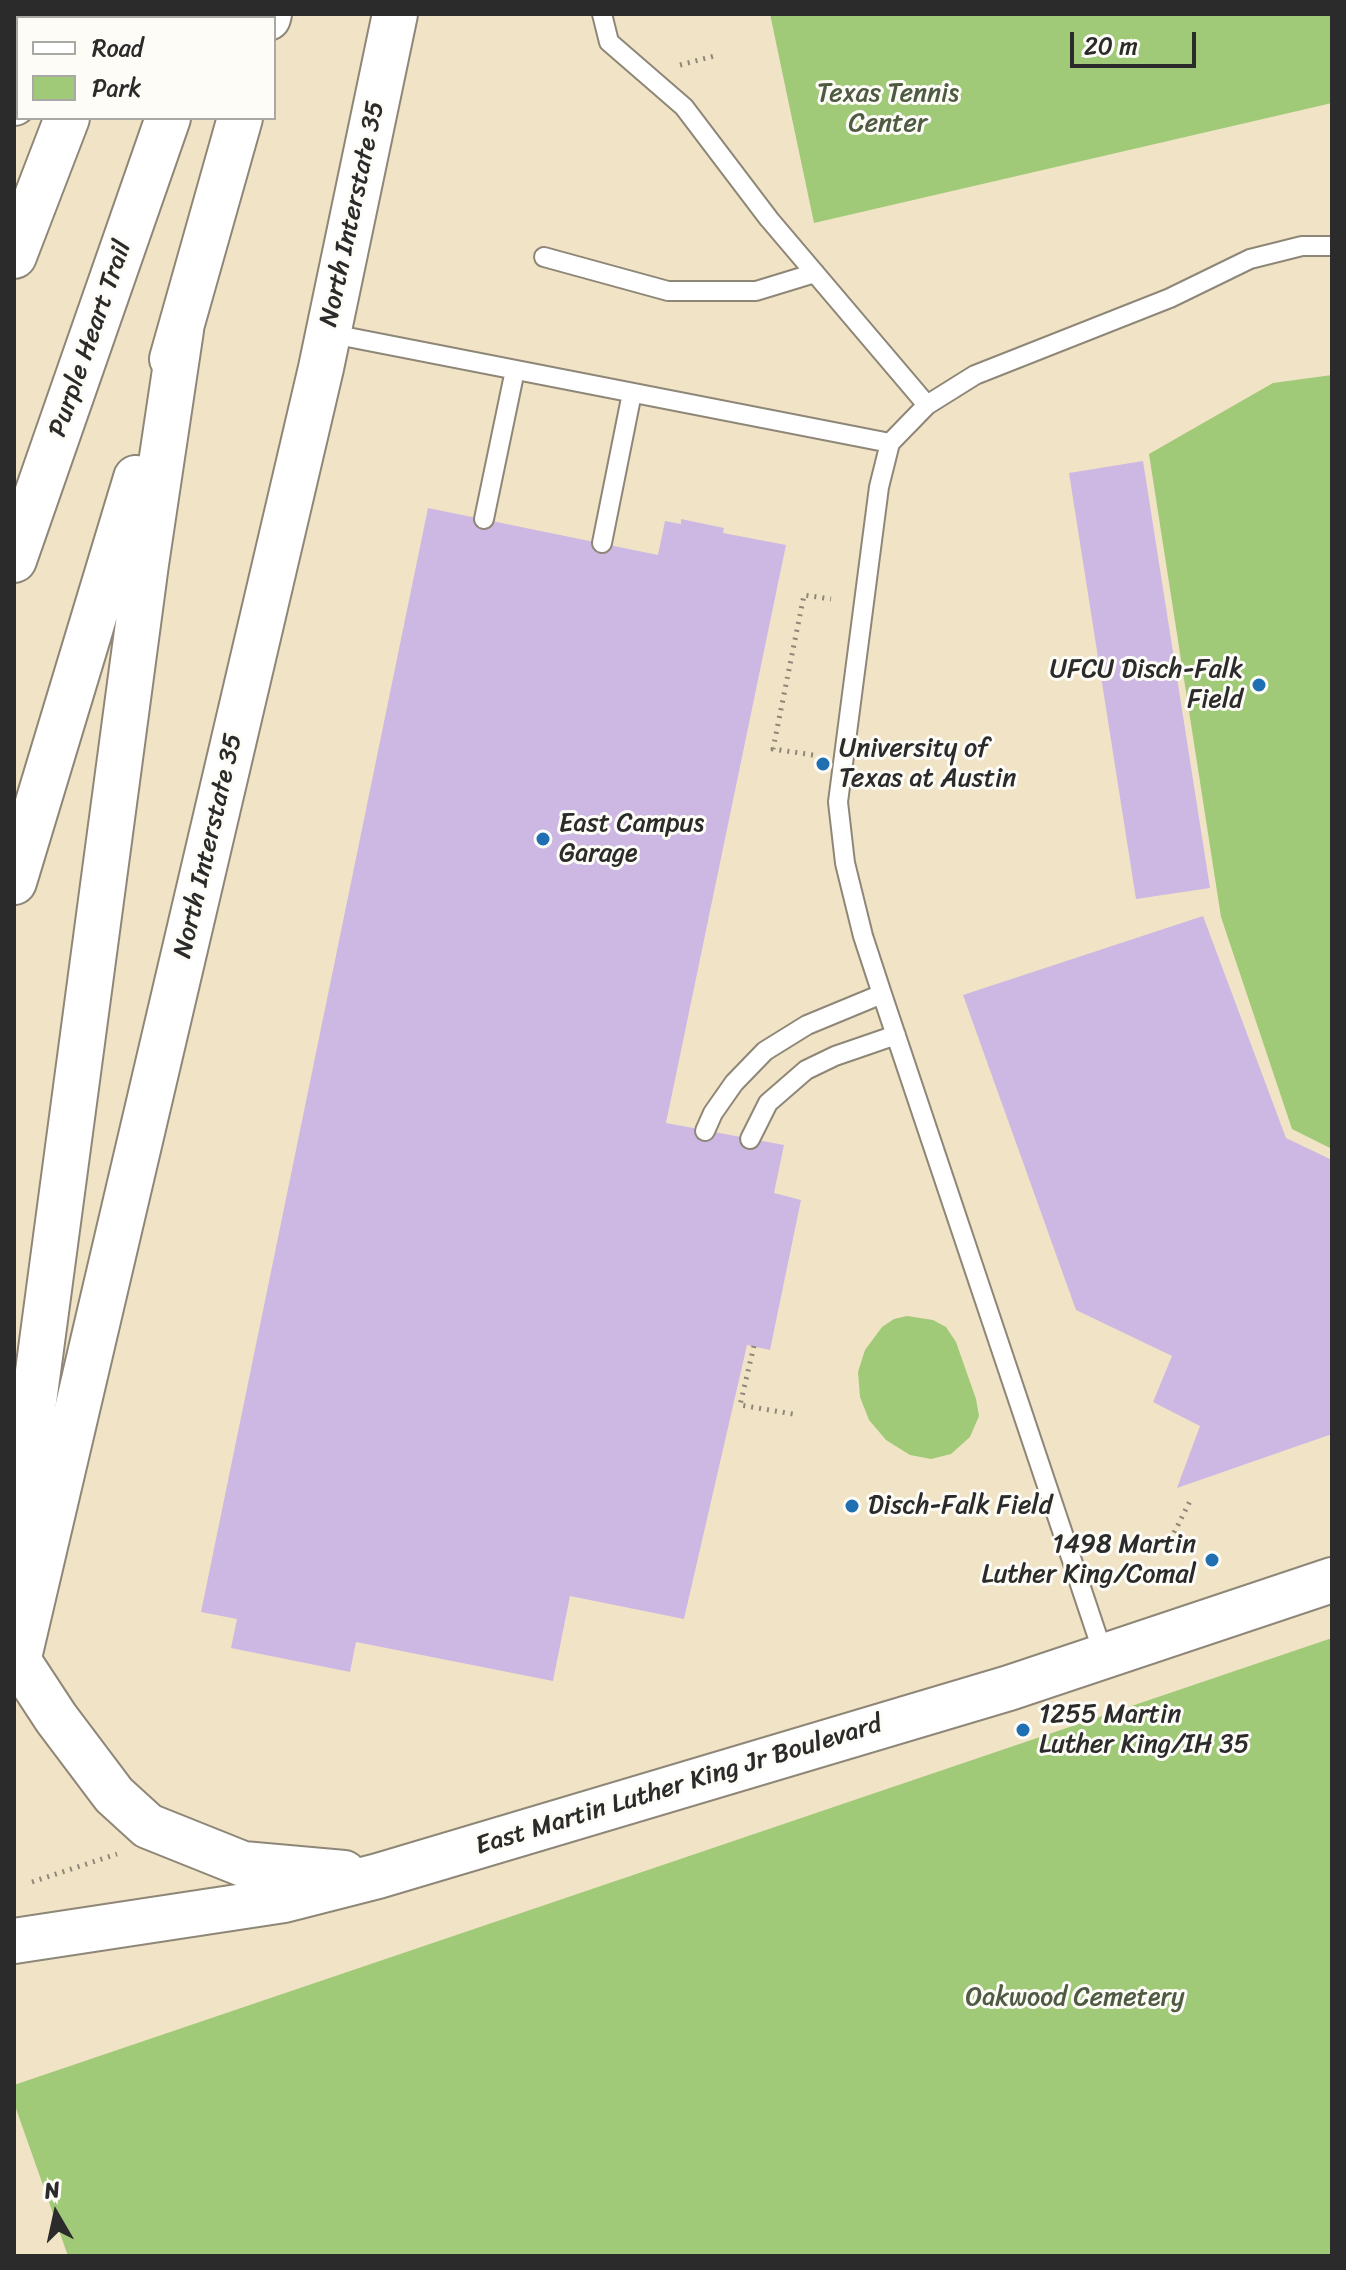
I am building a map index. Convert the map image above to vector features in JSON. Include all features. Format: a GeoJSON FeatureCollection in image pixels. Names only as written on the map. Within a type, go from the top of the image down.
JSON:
{"type":"FeatureCollection","features":[{"type":"Feature","properties":{"kind":"main road","name":"North Interstate 35"},"geometry":{"type":"LineString","coordinates":[[16,1668],[318,384],[395,14]]}},
{"type":"Feature","properties":{"kind":"main road"},"geometry":{"type":"LineString","coordinates":[[14,256],[66,120]]}},
{"type":"Feature","properties":{"kind":"main road"},"geometry":{"type":"LineString","coordinates":[[37,199],[74,120]]}},
{"type":"Feature","properties":{"kind":"main road","name":"Purple Heart Trail"},"geometry":{"type":"LineString","coordinates":[[14,560],[167,120]]}},
{"type":"Feature","properties":{"kind":"main road"},"geometry":{"type":"LineString","coordinates":[[14,882],[181,330],[239,120]]}},
{"type":"Feature","properties":{"kind":"main road"},"geometry":{"type":"LineString","coordinates":[[14,1551],[146,564],[181,330]]}},
{"type":"Feature","properties":{"kind":"main road","name":"East Martin Luther King Jr Boulevard"},"geometry":{"type":"LineString","coordinates":[[14,1941],[284,1900],[378,1876],[1009,1688],[1332,1580]]}},
{"type":"Feature","properties":{"kind":"main road"},"geometry":{"type":"LineString","coordinates":[[14,1601],[16,1668],[114,1795],[148,1826],[243,1864],[378,1876]]}},
{"type":"Feature","properties":{"kind":"lane"},"geometry":{"type":"LineString","coordinates":[[602,14],[609,42],[684,107],[769,219],[927,405]]}},
{"type":"Feature","properties":{"kind":"lane"},"geometry":{"type":"LineString","coordinates":[[1104,1656],[863,936],[845,863],[838,802],[879,487],[890,443],[927,405],[975,375],[1170,298],[1250,259],[1302,246],[1332,246]]}},
{"type":"Feature","properties":{"kind":"lane"},"geometry":{"type":"LineString","coordinates":[[544,257],[668,291],[756,291],[815,273]]}},
{"type":"Feature","properties":{"kind":"lane"},"geometry":{"type":"LineString","coordinates":[[327,333],[890,443]]}},
{"type":"Feature","properties":{"kind":"lane"},"geometry":{"type":"LineString","coordinates":[[484,519],[515,370]]}},
{"type":"Feature","properties":{"kind":"lane"},"geometry":{"type":"LineString","coordinates":[[602,543],[632,393]]}},
{"type":"Feature","properties":{"kind":"lane"},"geometry":{"type":"LineString","coordinates":[[705,1131],[713,1113],[734,1083],[765,1051],[807,1025],[882,994]]}},
{"type":"Feature","properties":{"kind":"lane"},"geometry":{"type":"LineString","coordinates":[[750,1139],[768,1103],[806,1070],[835,1056],[896,1035]]}},
{"type":"Feature","properties":{"kind":"path"},"geometry":{"type":"LineString","coordinates":[[813,755],[773,749],[804,595],[831,599]]}},
{"type":"Feature","properties":{"kind":"path"},"geometry":{"type":"LineString","coordinates":[[754,1346],[740,1405],[793,1414]]}},
{"type":"Feature","properties":{"kind":"path"},"geometry":{"type":"LineString","coordinates":[[1167,1547],[1192,1497]]}},
{"type":"Feature","properties":{"kind":"path"},"geometry":{"type":"LineString","coordinates":[[32,1882],[127,1851]]}},
{"type":"Feature","properties":{"kind":"green space","name":"Texas Tennis Center"},"geometry":{"type":"Polygon","coordinates":[[[770,14],[1332,14],[1332,103],[814,223],[770,14]]]}},
{"type":"Feature","properties":{"kind":"green space","name":"UFCU Disch-Falk Field"},"geometry":{"type":"Polygon","coordinates":[[[1332,375],[1332,1149],[1292,1129],[1221,917],[1149,454],[1273,383],[1332,375]]]}},
{"type":"Feature","properties":{"kind":"green space"},"geometry":{"type":"Polygon","coordinates":[[[907,1316],[933,1320],[946,1327],[956,1342],[979,1416],[970,1437],[951,1454],[931,1459],[910,1455],[886,1440],[869,1420],[860,1397],[858,1372],[865,1350],[882,1327],[894,1319],[907,1316]]]}},
{"type":"Feature","properties":{"kind":"green space","name":"Oakwood Cemetery"},"geometry":{"type":"Polygon","coordinates":[[[1332,1638],[1332,2256],[68,2256],[14,2103],[14,2085],[1332,1638]]]}},
{"type":"Feature","properties":{"kind":"building"},"geometry":{"type":"Polygon","coordinates":[[[1143,461],[1210,888],[1136,899],[1069,473],[1143,461]]]}},
{"type":"Feature","properties":{"kind":"building","name":"East Campus Garage"},"geometry":{"type":"Polygon","coordinates":[[[428,508],[658,555],[665,521],[681,524],[681,519],[724,528],[723,533],[786,545],[666,1123],[784,1145],[774,1193],[801,1200],[770,1350],[747,1345],[684,1619],[570,1596],[553,1681],[356,1642],[350,1672],[231,1648],[237,1619],[201,1612],[428,508]]]}},
{"type":"Feature","properties":{"kind":"building"},"geometry":{"type":"Polygon","coordinates":[[[1203,916],[1286,1138],[1332,1160],[1332,1434],[1177,1488],[1200,1426],[1153,1402],[1172,1356],[1076,1310],[963,995],[1203,916]]]}},
{"type":"Feature","properties":{"kind":"place","name":"UFCU Disch-Falk Field"},"geometry":{"type":"Point","coordinates":[1259,685]}},
{"type":"Feature","properties":{"kind":"place","name":"University of Texas at Austin"},"geometry":{"type":"Point","coordinates":[823,764]}},
{"type":"Feature","properties":{"kind":"place","name":"East Campus Garage"},"geometry":{"type":"Point","coordinates":[543,839]}},
{"type":"Feature","properties":{"kind":"place","name":"Disch-Falk Field"},"geometry":{"type":"Point","coordinates":[852,1506]}},
{"type":"Feature","properties":{"kind":"place","name":"1498 Martin Luther King/Comal"},"geometry":{"type":"Point","coordinates":[1212,1560]}},
{"type":"Feature","properties":{"kind":"place","name":"1255 Martin Luther King/IH 35"},"geometry":{"type":"Point","coordinates":[1023,1730]}}]}
